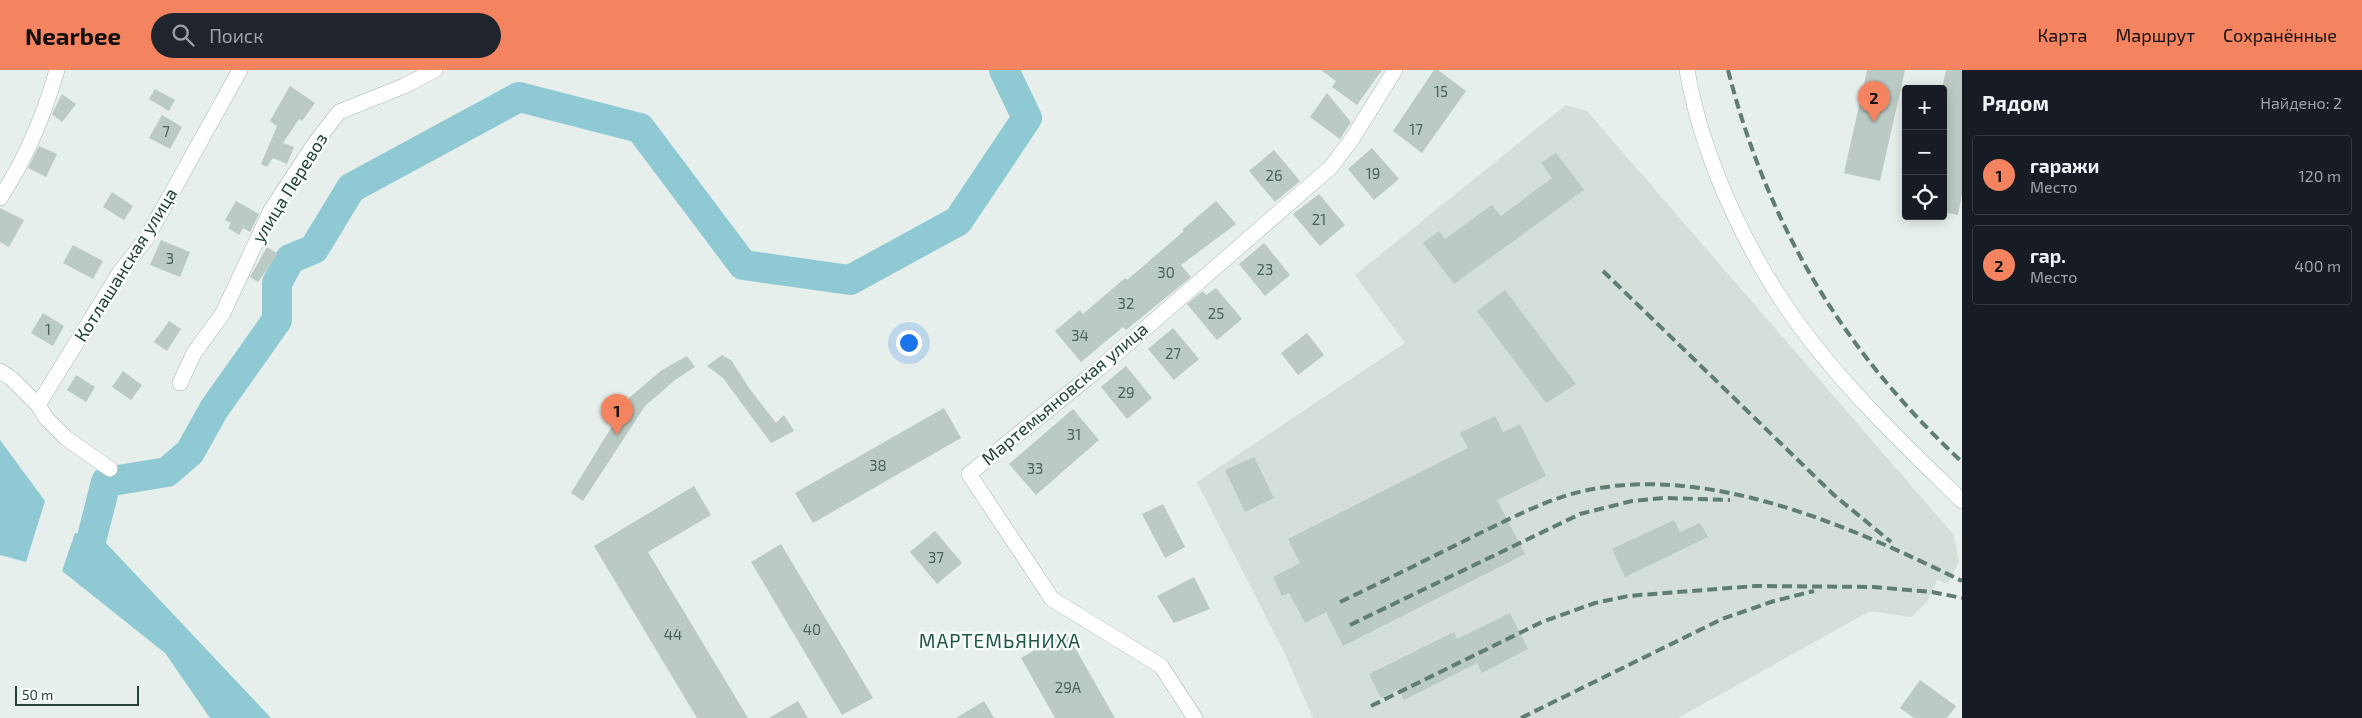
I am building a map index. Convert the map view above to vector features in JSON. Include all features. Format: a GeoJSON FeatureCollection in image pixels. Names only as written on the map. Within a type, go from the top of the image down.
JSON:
{"type":"FeatureCollection","features":[{"type":"Feature","properties":{"kind":"street"},"geometry":{"type":"LineString","coordinates":[[0,198],[16,174],[47,104],[57,70]]}},
{"type":"Feature","properties":{"kind":"street","name":"Котлашанская улица"},"geometry":{"type":"LineString","coordinates":[[38,405],[120,272],[146,239],[228,88],[240,70]]}},
{"type":"Feature","properties":{"kind":"street","name":"улица Перевоз"},"geometry":{"type":"LineString","coordinates":[[180,383],[194,353],[223,313],[271,210],[315,143],[339,112],[404,86],[435,70]]}},
{"type":"Feature","properties":{"kind":"street","name":"Мартемьяновская улица"},"geometry":{"type":"LineString","coordinates":[[1195,718],[1161,666],[1052,599],[969,474],[1101,367],[1331,167],[1352,139],[1395,70]]}},
{"type":"Feature","properties":{"kind":"street"},"geometry":{"type":"LineString","coordinates":[[1687,70],[1690,90],[1716,171],[1759,261],[1785,304],[1811,341],[1874,414],[1962,501]]}},
{"type":"Feature","properties":{"kind":"street"},"geometry":{"type":"LineString","coordinates":[[0,371],[11,378],[38,405],[46,418],[66,438],[110,469]]}},
{"type":"Feature","properties":{"kind":"shaded area"},"geometry":{"type":"Polygon","coordinates":[[[1566,105],[1587,111],[1953,534],[1959,561],[1948,584],[1937,580],[1927,602],[1911,617],[1870,611],[1678,718],[1313,718],[1285,654],[1197,482],[1405,343],[1355,275],[1566,105]]]}},
{"type":"Feature","properties":{"kind":"water"},"geometry":{"type":"Polygon","coordinates":[[[0,440],[45,501],[26,562],[0,555],[0,440]]]}},
{"type":"Feature","properties":{"kind":"water"},"geometry":{"type":"Polygon","coordinates":[[[75,533],[106,543],[271,718],[210,718],[165,653],[62,571],[75,533]]]}},
{"type":"Feature","properties":{"kind":"building"},"geometry":{"type":"Polygon","coordinates":[[[1321,70],[1382,70],[1357,105],[1332,87],[1336,81],[1321,70]]]}},
{"type":"Feature","properties":{"kind":"building"},"geometry":{"type":"Polygon","coordinates":[[[1434,70],[1438,70],[1466,91],[1422,153],[1393,131],[1434,70]]]}},
{"type":"Feature","properties":{"kind":"building"},"geometry":{"type":"Polygon","coordinates":[[[1867,70],[1905,70],[1880,181],[1844,173],[1867,70]]]}},
{"type":"Feature","properties":{"kind":"building"},"geometry":{"type":"Polygon","coordinates":[[[1946,70],[1962,70],[1962,194],[1958,215],[1947,213],[1947,85],[1943,84],[1946,70]]]}},
{"type":"Feature","properties":{"kind":"building"},"geometry":{"type":"Polygon","coordinates":[[[290,86],[315,103],[302,121],[299,119],[283,143],[294,147],[287,164],[273,158],[267,167],[261,164],[277,126],[270,121],[290,86]]]}},
{"type":"Feature","properties":{"kind":"building"},"geometry":{"type":"Polygon","coordinates":[[[155,89],[175,100],[169,111],[149,99],[155,89]]]}},
{"type":"Feature","properties":{"kind":"building"},"geometry":{"type":"Polygon","coordinates":[[[1327,93],[1351,122],[1340,139],[1310,117],[1327,93]]]}},
{"type":"Feature","properties":{"kind":"building"},"geometry":{"type":"Polygon","coordinates":[[[62,94],[76,104],[62,122],[52,114],[62,94]]]}},
{"type":"Feature","properties":{"kind":"building"},"geometry":{"type":"Polygon","coordinates":[[[162,115],[182,127],[170,149],[149,138],[162,115]]]}},
{"type":"Feature","properties":{"kind":"building"},"geometry":{"type":"Polygon","coordinates":[[[39,146],[57,154],[46,177],[28,168],[39,146]]]}},
{"type":"Feature","properties":{"kind":"building"},"geometry":{"type":"Polygon","coordinates":[[[1372,148],[1399,179],[1374,200],[1348,169],[1372,148]]]}},
{"type":"Feature","properties":{"kind":"building"},"geometry":{"type":"Polygon","coordinates":[[[1274,150],[1300,181],[1275,202],[1249,171],[1274,150]]]}},
{"type":"Feature","properties":{"kind":"building"},"geometry":{"type":"Polygon","coordinates":[[[1556,153],[1584,190],[1454,284],[1423,243],[1439,231],[1445,239],[1492,205],[1501,216],[1552,178],[1541,163],[1556,153]]]}},
{"type":"Feature","properties":{"kind":"building"},"geometry":{"type":"Polygon","coordinates":[[[112,192],[133,206],[124,220],[103,207],[112,192]]]}},
{"type":"Feature","properties":{"kind":"building"},"geometry":{"type":"Polygon","coordinates":[[[1319,194],[1345,225],[1320,246],[1293,214],[1319,194]]]}},
{"type":"Feature","properties":{"kind":"building"},"geometry":{"type":"Polygon","coordinates":[[[236,201],[259,214],[250,232],[243,228],[239,235],[228,228],[231,223],[225,220],[236,201]]]}},
{"type":"Feature","properties":{"kind":"building"},"geometry":{"type":"Polygon","coordinates":[[[1216,201],[1236,224],[1181,265],[1191,277],[1126,330],[1123,327],[1081,362],[1055,331],[1080,310],[1083,314],[1125,278],[1127,280],[1216,201]]]}},
{"type":"Feature","properties":{"kind":"building"},"geometry":{"type":"Polygon","coordinates":[[[0,208],[24,220],[9,247],[0,242],[0,208]]]}},
{"type":"Feature","properties":{"kind":"building"},"geometry":{"type":"Polygon","coordinates":[[[161,240],[190,252],[180,277],[150,265],[161,240]]]}},
{"type":"Feature","properties":{"kind":"building"},"geometry":{"type":"Polygon","coordinates":[[[1264,243],[1290,275],[1265,296],[1239,264],[1264,243]]]}},
{"type":"Feature","properties":{"kind":"building"},"geometry":{"type":"Polygon","coordinates":[[[73,245],[103,261],[93,279],[63,263],[73,245]]]}},
{"type":"Feature","properties":{"kind":"building"},"geometry":{"type":"Polygon","coordinates":[[[267,247],[278,254],[258,282],[250,277],[267,247]]]}},
{"type":"Feature","properties":{"kind":"building"},"geometry":{"type":"Polygon","coordinates":[[[1216,288],[1242,319],[1217,340],[1187,304],[1203,291],[1206,295],[1216,288]]]}},
{"type":"Feature","properties":{"kind":"building"},"geometry":{"type":"Polygon","coordinates":[[[1505,290],[1576,384],[1546,403],[1477,311],[1505,290]]]}},
{"type":"Feature","properties":{"kind":"building"},"geometry":{"type":"Polygon","coordinates":[[[43,313],[64,326],[53,346],[31,333],[43,313]]]}},
{"type":"Feature","properties":{"kind":"building"},"geometry":{"type":"Polygon","coordinates":[[[169,321],[181,329],[167,351],[154,342],[169,321]]]}},
{"type":"Feature","properties":{"kind":"building"},"geometry":{"type":"Polygon","coordinates":[[[1173,328],[1199,359],[1174,380],[1148,349],[1173,328]]]}},
{"type":"Feature","properties":{"kind":"building"},"geometry":{"type":"Polygon","coordinates":[[[1307,333],[1324,355],[1298,375],[1281,353],[1307,333]]]}},
{"type":"Feature","properties":{"kind":"building"},"geometry":{"type":"Polygon","coordinates":[[[722,355],[731,360],[749,388],[776,423],[784,415],[794,431],[771,443],[723,378],[707,366],[722,355]]]}},
{"type":"Feature","properties":{"kind":"building"},"geometry":{"type":"Polygon","coordinates":[[[687,356],[695,367],[675,380],[645,406],[583,501],[571,493],[630,397],[662,370],[687,356]]]}},
{"type":"Feature","properties":{"kind":"building"},"geometry":{"type":"Polygon","coordinates":[[[1126,366],[1152,398],[1127,419],[1101,387],[1126,366]]]}},
{"type":"Feature","properties":{"kind":"building"},"geometry":{"type":"Polygon","coordinates":[[[123,371],[142,385],[131,400],[112,387],[123,371]]]}},
{"type":"Feature","properties":{"kind":"building"},"geometry":{"type":"Polygon","coordinates":[[[76,375],[95,387],[86,402],[67,390],[76,375]]]}},
{"type":"Feature","properties":{"kind":"building"},"geometry":{"type":"Polygon","coordinates":[[[944,408],[961,438],[813,523],[795,493],[944,408]]]}},
{"type":"Feature","properties":{"kind":"building"},"geometry":{"type":"Polygon","coordinates":[[[1073,409],[1099,440],[1036,495],[1009,464],[1073,409]]]}},
{"type":"Feature","properties":{"kind":"building"},"geometry":{"type":"Polygon","coordinates":[[[1495,416],[1503,432],[1520,424],[1546,476],[1497,500],[1525,554],[1343,646],[1326,612],[1305,623],[1289,593],[1282,596],[1273,577],[1300,563],[1288,539],[1468,448],[1460,433],[1495,416]]]}},
{"type":"Feature","properties":{"kind":"building"},"geometry":{"type":"Polygon","coordinates":[[[1254,457],[1274,498],[1245,512],[1225,470],[1254,457]]]}},
{"type":"Feature","properties":{"kind":"building"},"geometry":{"type":"Polygon","coordinates":[[[694,486],[711,515],[648,552],[748,718],[697,718],[594,546],[694,486]]]}},
{"type":"Feature","properties":{"kind":"building"},"geometry":{"type":"Polygon","coordinates":[[[1163,504],[1185,547],[1165,558],[1142,514],[1163,504]]]}},
{"type":"Feature","properties":{"kind":"building"},"geometry":{"type":"Polygon","coordinates":[[[1674,520],[1680,532],[1700,523],[1708,537],[1625,577],[1612,549],[1674,520]]]}},
{"type":"Feature","properties":{"kind":"building"},"geometry":{"type":"Polygon","coordinates":[[[935,531],[962,563],[937,584],[910,552],[935,531]]]}},
{"type":"Feature","properties":{"kind":"building"},"geometry":{"type":"Polygon","coordinates":[[[781,544],[873,698],[842,715],[751,562],[781,544]]]}},
{"type":"Feature","properties":{"kind":"building"},"geometry":{"type":"Polygon","coordinates":[[[1194,577],[1210,609],[1174,623],[1157,596],[1194,577]]]}},
{"type":"Feature","properties":{"kind":"building"},"geometry":{"type":"Polygon","coordinates":[[[1510,613],[1528,649],[1482,673],[1477,663],[1404,700],[1399,689],[1381,698],[1369,674],[1454,632],[1457,639],[1510,613]]]}},
{"type":"Feature","properties":{"kind":"building"},"geometry":{"type":"Polygon","coordinates":[[[1066,632],[1115,718],[1055,718],[1021,658],[1066,632]]]}},
{"type":"Feature","properties":{"kind":"building"},"geometry":{"type":"Polygon","coordinates":[[[1920,680],[1956,706],[1947,718],[1914,718],[1900,708],[1920,680]]]}},
{"type":"Feature","properties":{"kind":"building"},"geometry":{"type":"Polygon","coordinates":[[[798,701],[808,718],[769,718],[798,701]]]}},
{"type":"Feature","properties":{"kind":"building"},"geometry":{"type":"Polygon","coordinates":[[[984,701],[994,718],[956,718],[984,701]]]}},
{"type":"Feature","properties":{"kind":"waterway"},"geometry":{"type":"LineString","coordinates":[[108,570],[89,549],[106,482],[167,472],[190,452],[214,409],[277,320],[277,283],[290,259],[314,249],[351,188],[519,97],[640,128],[743,265],[850,280],[958,221],[1027,118],[1004,70]]}},
{"type":"Feature","properties":{"kind":"railway"},"geometry":{"type":"LineString","coordinates":[[1728,70],[1745,127],[1765,182],[1789,234],[1816,284],[1847,331],[1881,376],[1920,420],[1962,462]]}},
{"type":"Feature","properties":{"kind":"railway"},"geometry":{"type":"LineString","coordinates":[[1603,271],[1834,495],[1891,542]]}},
{"type":"Feature","properties":{"kind":"railway"},"geometry":{"type":"LineString","coordinates":[[1340,602],[1540,505],[1583,491],[1631,485],[1680,486],[1729,493],[1778,505],[1827,521],[1874,540],[1962,581]]}},
{"type":"Feature","properties":{"kind":"railway"},"geometry":{"type":"LineString","coordinates":[[1350,625],[1580,514],[1632,501],[1664,498],[1730,500]]}},
{"type":"Feature","properties":{"kind":"railway"},"geometry":{"type":"LineString","coordinates":[[1371,706],[1542,622],[1595,603],[1628,596],[1755,586],[1874,587],[1932,592],[1962,598]]}},
{"type":"Feature","properties":{"kind":"railway"},"geometry":{"type":"LineString","coordinates":[[1521,718],[1722,619],[1774,601],[1814,591]]}},
{"type":"Feature","properties":{"kind":"place","name":"гар."},"geometry":{"type":"Point","coordinates":[1874,122]}},
{"type":"Feature","properties":{"kind":"place","name":"гаражи"},"geometry":{"type":"Point","coordinates":[617,435]}},
{"type":"Feature","properties":{"kind":"district","name":"МАРТЕМЬЯНИХА"},"geometry":{"type":"Point","coordinates":[1000,641]}}]}
